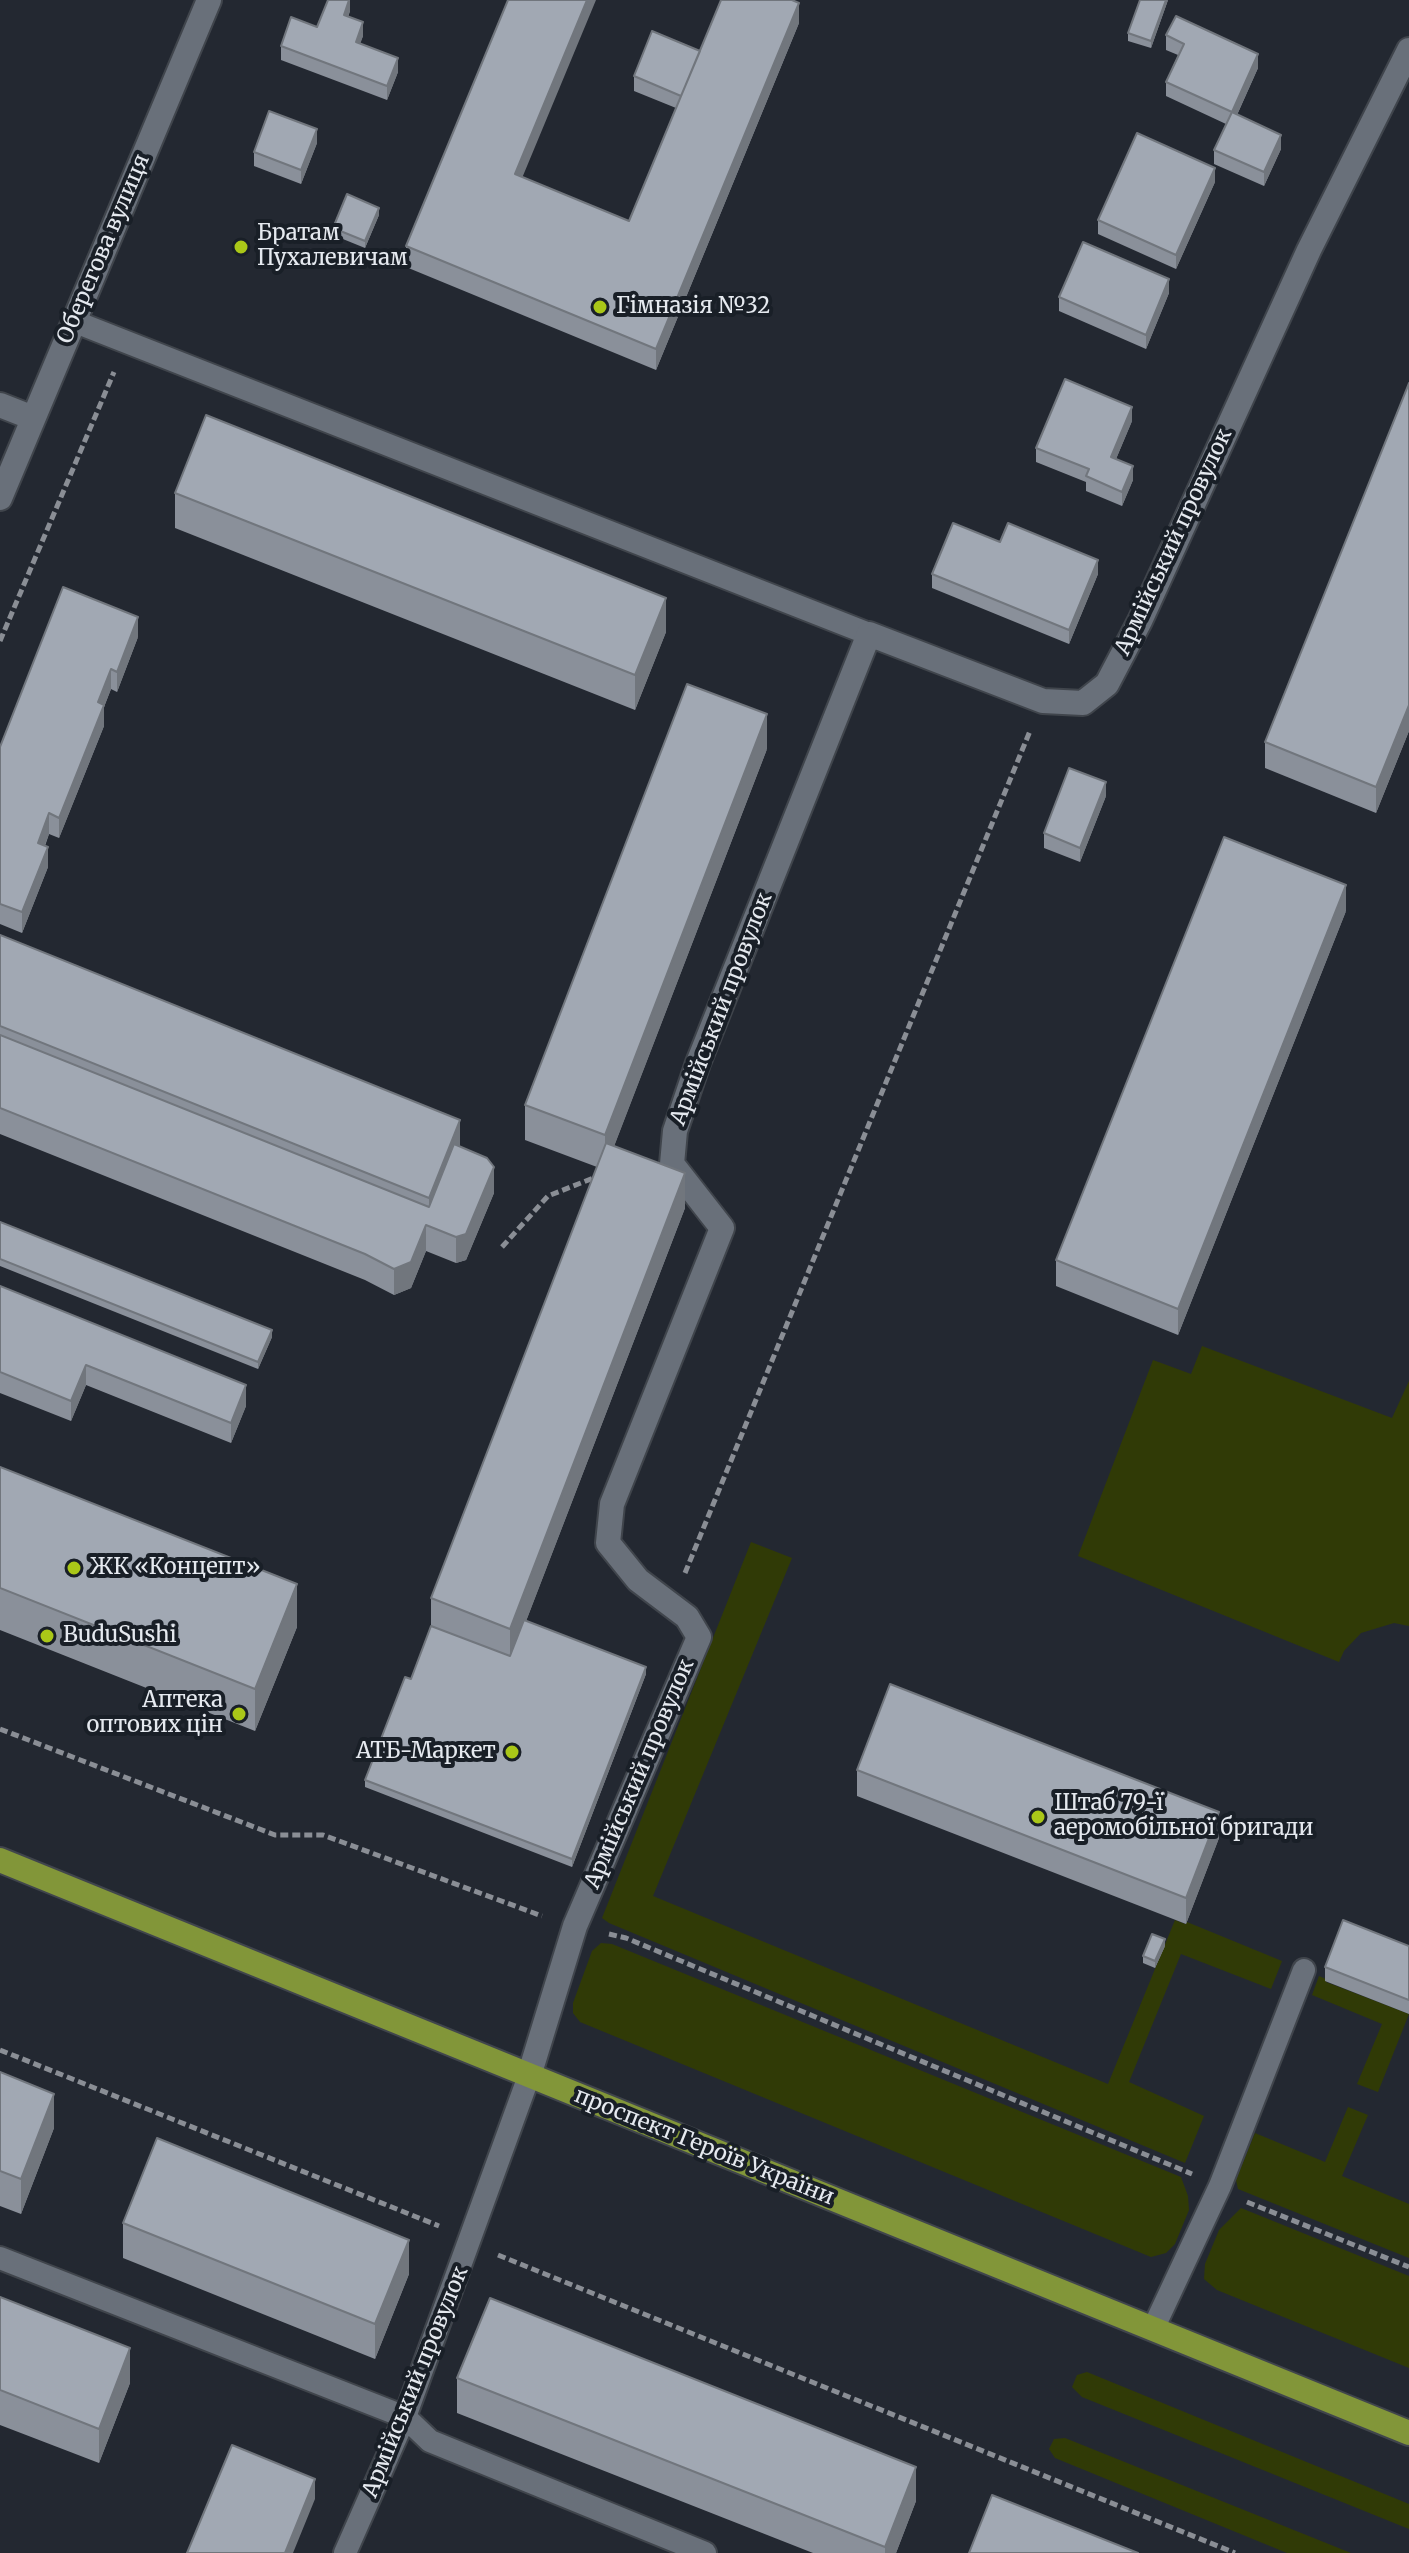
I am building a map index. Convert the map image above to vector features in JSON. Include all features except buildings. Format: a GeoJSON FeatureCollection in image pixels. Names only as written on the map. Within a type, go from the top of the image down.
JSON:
{"type":"FeatureCollection","features":[{"type":"Feature","properties":{"kind":"highway","name":"проспект Героїв України"},"geometry":{"type":"LineString","coordinates":[[0,1860],[1409,2433]]}},
{"type":"Feature","properties":{"kind":"street","name":"Оберегова вулиця"},"geometry":{"type":"LineString","coordinates":[[0,498],[209,0]]}},
{"type":"Feature","properties":{"kind":"street","name":"Армійський провулок"},"geometry":{"type":"LineString","coordinates":[[529,2076],[575,1926],[699,1637],[687,1617],[638,1580],[608,1543],[612,1504],[722,1228],[672,1164],[675,1131],[698,1063],[869,634],[1043,701],[1083,703],[1107,684],[1140,621],[1309,250],[1409,50]]}},
{"type":"Feature","properties":{"kind":"street"},"geometry":{"type":"LineString","coordinates":[[0,405],[33,418]]}},
{"type":"Feature","properties":{"kind":"lane"},"geometry":{"type":"LineString","coordinates":[[73,321],[869,634]]}},
{"type":"Feature","properties":{"kind":"lane"},"geometry":{"type":"LineString","coordinates":[[1153,2329],[1220,2186],[1304,1970]]}},
{"type":"Feature","properties":{"kind":"lane","name":"Армійський провулок"},"geometry":{"type":"LineString","coordinates":[[345,2553],[405,2417],[529,2076]]}},
{"type":"Feature","properties":{"kind":"lane"},"geometry":{"type":"LineString","coordinates":[[0,2258],[405,2417],[430,2441],[705,2553]]}},
{"type":"Feature","properties":{"kind":"path"},"geometry":{"type":"LineString","coordinates":[[0,641],[126,341]]}},
{"type":"Feature","properties":{"kind":"path"},"geometry":{"type":"LineString","coordinates":[[672,1606],[1043,701]]}},
{"type":"Feature","properties":{"kind":"path"},"geometry":{"type":"LineString","coordinates":[[502,1247],[548,1196],[605,1174]]}},
{"type":"Feature","properties":{"kind":"path"},"geometry":{"type":"LineString","coordinates":[[0,1729],[275,1835],[323,1835],[545,1918],[626,1938],[1220,2186],[1236,2197],[1409,2267]]}},
{"type":"Feature","properties":{"kind":"path"},"geometry":{"type":"LineString","coordinates":[[0,2050],[449,2230],[470,2244],[1235,2553]]}},
{"type":"Feature","properties":{"kind":"green space"},"geometry":{"type":"Polygon","coordinates":[[[1202,1346],[1392,1418],[1409,1381],[1409,1626],[1394,1623],[1361,1633],[1344,1651],[1339,1662],[1078,1556],[1153,1360],[1191,1374],[1202,1346]]]}},
{"type":"Feature","properties":{"kind":"green space"},"geometry":{"type":"Polygon","coordinates":[[[751,1542],[792,1558],[653,1896],[1108,2084],[1175,1920],[1187,1922],[1282,1961],[1271,1989],[1181,1954],[1129,2082],[1204,2116],[1185,2163],[602,1918],[751,1542]]]}},
{"type":"Feature","properties":{"kind":"green space"},"geometry":{"type":"Polygon","coordinates":[[[601,1943],[612,1944],[1181,2177],[1189,2210],[1175,2244],[1166,2253],[1151,2257],[580,2022],[573,2013],[573,2003],[592,1951],[601,1943]]]}},
{"type":"Feature","properties":{"kind":"green space"},"geometry":{"type":"Polygon","coordinates":[[[1319,1976],[1326,1982],[1409,2014],[1378,2092],[1357,2084],[1382,2024],[1312,1995],[1319,1976]]]}},
{"type":"Feature","properties":{"kind":"green space"},"geometry":{"type":"Polygon","coordinates":[[[1348,2107],[1368,2115],[1342,2176],[1409,2204],[1409,2258],[1238,2189],[1236,2180],[1255,2133],[1325,2162],[1348,2107]]]}},
{"type":"Feature","properties":{"kind":"green space"},"geometry":{"type":"Polygon","coordinates":[[[1241,2208],[1409,2276],[1409,2368],[1217,2290],[1204,2279],[1205,2264],[1219,2230],[1241,2208]]]}},
{"type":"Feature","properties":{"kind":"green space"},"geometry":{"type":"Polygon","coordinates":[[[1087,2372],[1409,2504],[1409,2529],[1082,2397],[1072,2387],[1077,2375],[1087,2372]]]}},
{"type":"Feature","properties":{"kind":"green space"},"geometry":{"type":"Polygon","coordinates":[[[1065,2438],[1351,2553],[1287,2553],[1055,2458],[1049,2449],[1054,2439],[1065,2438]]]}},
{"type":"Feature","properties":{"kind":"place","name":"Братам Пухалевичам"},"geometry":{"type":"Point","coordinates":[241,247]}},
{"type":"Feature","properties":{"kind":"place","name":"Гімназія №32"},"geometry":{"type":"Point","coordinates":[600,307]}},
{"type":"Feature","properties":{"kind":"place","name":"ЖК «Концепт»"},"geometry":{"type":"Point","coordinates":[74,1568]}},
{"type":"Feature","properties":{"kind":"place","name":"BuduSushi"},"geometry":{"type":"Point","coordinates":[47,1636]}},
{"type":"Feature","properties":{"kind":"place","name":"Аптека оптових цін"},"geometry":{"type":"Point","coordinates":[239,1714]}},
{"type":"Feature","properties":{"kind":"place","name":"АТБ-Маркет"},"geometry":{"type":"Point","coordinates":[512,1752]}},
{"type":"Feature","properties":{"kind":"place","name":"Штаб 79-ї аеромобільної бригади"},"geometry":{"type":"Point","coordinates":[1038,1817]}}]}
